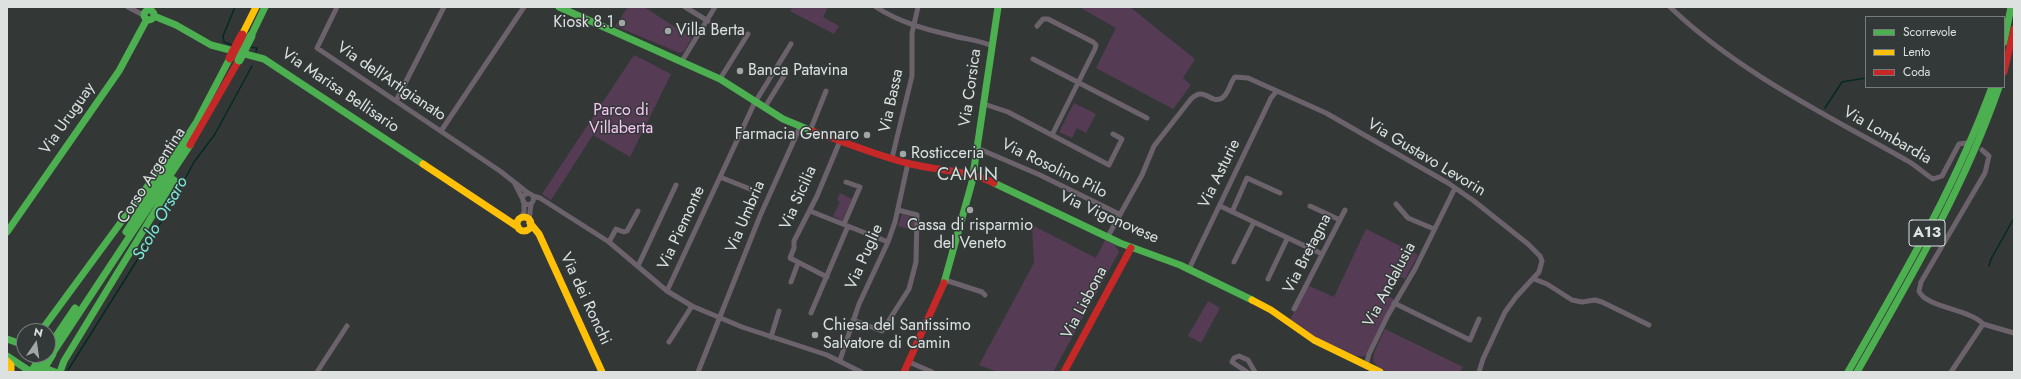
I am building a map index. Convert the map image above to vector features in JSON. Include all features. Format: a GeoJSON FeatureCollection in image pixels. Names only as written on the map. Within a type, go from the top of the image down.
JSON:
{"type":"FeatureCollection","features":[{"type":"Feature","properties":{"kind":"main road","name":"Corso Argentina"},"geometry":{"type":"LineString","coordinates":[[247,36],[256,7]]}},
{"type":"Feature","properties":{"kind":"main road","name":"Corso Argentina"},"geometry":{"type":"LineString","coordinates":[[56,340],[188,136],[265,7]]}},
{"type":"Feature","properties":{"kind":"main road","name":"Via Vigonovese"},"geometry":{"type":"LineString","coordinates":[[559,7],[720,79],[800,127],[908,163],[973,174],[1014,191],[1107,238],[1189,268],[1254,300],[1314,340],[1380,372]]}},
{"type":"Feature","properties":{"kind":"main road","name":"Via Corsica"},"geometry":{"type":"LineString","coordinates":[[904,372],[945,280],[962,221],[973,174],[998,7]]}},
{"type":"Feature","properties":{"kind":"main road"},"geometry":{"type":"LineString","coordinates":[[2005,37],[2011,7]]}},
{"type":"Feature","properties":{"kind":"main road","name":"Via Marisa Bellisario"},"geometry":{"type":"LineString","coordinates":[[150,14],[176,25],[211,45],[264,59],[499,215],[524,223]]}},
{"type":"Feature","properties":{"kind":"main road","name":"Via Uruguay"},"geometry":{"type":"LineString","coordinates":[[7,232],[115,78],[150,14]]}},
{"type":"Feature","properties":{"kind":"main road"},"geometry":{"type":"LineString","coordinates":[[2005,68],[2014,29]]}},
{"type":"Feature","properties":{"kind":"main road","name":"Corso Argentina"},"geometry":{"type":"LineString","coordinates":[[56,340],[210,112],[234,59]]}},
{"type":"Feature","properties":{"kind":"main road","name":"A13"},"geometry":{"type":"LineString","coordinates":[[1848,372],[1951,189],[1968,151],[1992,88]]}},
{"type":"Feature","properties":{"kind":"main road","name":"A13"},"geometry":{"type":"LineString","coordinates":[[1857,372],[1957,192],[1974,155],[1999,88]]}},
{"type":"Feature","properties":{"kind":"main road"},"geometry":{"type":"LineString","coordinates":[[48,323],[145,187],[175,149],[214,91]]}},
{"type":"Feature","properties":{"kind":"main road"},"geometry":{"type":"LineString","coordinates":[[62,370],[160,205],[197,140],[210,112]]}},
{"type":"Feature","properties":{"kind":"main road","name":"Via dei Ronchi"},"geometry":{"type":"LineString","coordinates":[[524,223],[541,239],[602,372]]}},
{"type":"Feature","properties":{"kind":"main road","name":"Via Lisbona"},"geometry":{"type":"LineString","coordinates":[[1064,372],[1131,248]]}},
{"type":"Feature","properties":{"kind":"main road"},"geometry":{"type":"LineString","coordinates":[[7,340],[16,347]]}},
{"type":"Feature","properties":{"kind":"main road"},"geometry":{"type":"LineString","coordinates":[[7,356],[31,372],[39,363]]}},
{"type":"Feature","properties":{"kind":"main road"},"geometry":{"type":"LineString","coordinates":[[7,361],[11,365],[11,372]]}},
{"type":"Feature","properties":{"kind":"main road"},"geometry":{"type":"LineString","coordinates":[[38,363],[49,371]]}},
{"type":"Feature","properties":{"kind":"street"},"geometry":{"type":"LineString","coordinates":[[128,7],[150,14]]}},
{"type":"Feature","properties":{"kind":"street","name":"Via dell'Artigianato"},"geometry":{"type":"LineString","coordinates":[[337,7],[317,48],[441,131],[531,194],[609,242],[667,291],[692,306],[720,318],[840,360],[861,372]]}},
{"type":"Feature","properties":{"kind":"street"},"geometry":{"type":"LineString","coordinates":[[396,101],[444,7]]}},
{"type":"Feature","properties":{"kind":"street"},"geometry":{"type":"LineString","coordinates":[[441,131],[524,7]]}},
{"type":"Feature","properties":{"kind":"street"},"geometry":{"type":"LineString","coordinates":[[685,7],[708,21]]}},
{"type":"Feature","properties":{"kind":"street"},"geometry":{"type":"LineString","coordinates":[[682,61],[708,21],[715,7]]}},
{"type":"Feature","properties":{"kind":"street"},"geometry":{"type":"LineString","coordinates":[[876,7],[887,14],[914,26],[986,43],[992,46]]}},
{"type":"Feature","properties":{"kind":"street","name":"Via Bassa"},"geometry":{"type":"LineString","coordinates":[[892,158],[912,76],[914,26],[918,7]]}},
{"type":"Feature","properties":{"kind":"street","name":"Via Lombardia"},"geometry":{"type":"LineString","coordinates":[[1670,7],[1720,50],[1858,134],[1906,160],[1933,179],[1942,176],[1959,144],[1967,143]]}},
{"type":"Feature","properties":{"kind":"street"},"geometry":{"type":"LineString","coordinates":[[1037,26],[1043,19],[1048,19],[1093,42],[1096,45],[1052,135]]}},
{"type":"Feature","properties":{"kind":"street"},"geometry":{"type":"LineString","coordinates":[[720,79],[748,34]]}},
{"type":"Feature","properties":{"kind":"street"},"geometry":{"type":"LineString","coordinates":[[756,101],[791,44]]}},
{"type":"Feature","properties":{"kind":"street"},"geometry":{"type":"LineString","coordinates":[[1033,59],[1147,118]]}},
{"type":"Feature","properties":{"kind":"street"},"geometry":{"type":"LineString","coordinates":[[765,107],[786,73]]}},
{"type":"Feature","properties":{"kind":"street","name":"Via Gustavo Levorin"},"geometry":{"type":"LineString","coordinates":[[1119,214],[1142,175],[1154,146],[1191,99],[1197,94],[1203,94],[1216,99],[1221,99],[1225,96],[1232,80],[1235,77],[1241,76],[1271,87],[1276,92],[1283,93],[1326,113],[1456,188],[1484,208],[1537,253],[1542,263],[1534,279],[1516,297],[1505,312],[1483,359],[1479,372]]}},
{"type":"Feature","properties":{"kind":"street"},"geometry":{"type":"LineString","coordinates":[[810,131],[826,91]]}},
{"type":"Feature","properties":{"kind":"street","name":"Via Asturie"},"geometry":{"type":"LineString","coordinates":[[1189,268],[1276,92]]}},
{"type":"Feature","properties":{"kind":"street","name":"Via Piemonte"},"geometry":{"type":"LineString","coordinates":[[667,291],[756,101]]}},
{"type":"Feature","properties":{"kind":"street"},"geometry":{"type":"LineString","coordinates":[[984,104],[1000,108],[1109,165],[1122,140],[1113,134]]}},
{"type":"Feature","properties":{"kind":"street","name":"Via Umbria"},"geometry":{"type":"LineString","coordinates":[[698,372],[760,216],[800,127]]}},
{"type":"Feature","properties":{"kind":"street","name":"Via Sicilia"},"geometry":{"type":"LineString","coordinates":[[798,263],[790,258],[794,248],[794,241],[810,211],[840,141]]}},
{"type":"Feature","properties":{"kind":"street","name":"Via Rosolino Pilo"},"geometry":{"type":"LineString","coordinates":[[977,148],[1040,175],[1119,214]]}},
{"type":"Feature","properties":{"kind":"street"},"geometry":{"type":"LineString","coordinates":[[1982,150],[1989,156],[1985,173],[1921,282],[1919,291],[1924,298],[1965,314],[1983,324],[2014,333]]}},
{"type":"Feature","properties":{"kind":"street","name":"Via Puglie"},"geometry":{"type":"LineString","coordinates":[[840,360],[852,320],[888,242],[898,210],[908,163]]}},
{"type":"Feature","properties":{"kind":"street","name":"Via Piemonte"},"geometry":{"type":"LineString","coordinates":[[720,176],[750,189]]}},
{"type":"Feature","properties":{"kind":"street"},"geometry":{"type":"LineString","coordinates":[[1232,212],[1247,178],[1280,193]]}},
{"type":"Feature","properties":{"kind":"street"},"geometry":{"type":"LineString","coordinates":[[514,182],[523,201]]}},
{"type":"Feature","properties":{"kind":"street"},"geometry":{"type":"LineString","coordinates":[[812,313],[827,277],[860,187],[846,182]]}},
{"type":"Feature","properties":{"kind":"street"},"geometry":{"type":"LineString","coordinates":[[638,266],[676,185]]}},
{"type":"Feature","properties":{"kind":"street","name":"Via Andalusia"},"geometry":{"type":"LineString","coordinates":[[1364,364],[1394,304],[1415,269],[1456,188]]}},
{"type":"Feature","properties":{"kind":"street"},"geometry":{"type":"LineString","coordinates":[[531,194],[532,203],[524,223],[524,195],[531,194]]}},
{"type":"Feature","properties":{"kind":"street"},"geometry":{"type":"LineString","coordinates":[[523,201],[532,203],[543,201]]}},
{"type":"Feature","properties":{"kind":"street","name":"Via Andalusia"},"geometry":{"type":"LineString","coordinates":[[1396,204],[1408,218],[1434,229]]}},
{"type":"Feature","properties":{"kind":"street"},"geometry":{"type":"LineString","coordinates":[[1220,206],[1322,254]]}},
{"type":"Feature","properties":{"kind":"street"},"geometry":{"type":"LineString","coordinates":[[1310,206],[1340,220]]}},
{"type":"Feature","properties":{"kind":"street"},"geometry":{"type":"LineString","coordinates":[[852,320],[882,331],[909,289],[916,262],[917,215],[898,210]]}},
{"type":"Feature","properties":{"kind":"street","name":"Via Bretagna"},"geometry":{"type":"LineString","coordinates":[[1294,309],[1345,210]]}},
{"type":"Feature","properties":{"kind":"street"},"geometry":{"type":"LineString","coordinates":[[609,242],[616,229],[624,232],[627,231],[638,211]]}},
{"type":"Feature","properties":{"kind":"street"},"geometry":{"type":"LineString","coordinates":[[810,211],[888,242]]}},
{"type":"Feature","properties":{"kind":"street"},"geometry":{"type":"LineString","coordinates":[[1107,238],[1119,214]]}},
{"type":"Feature","properties":{"kind":"street"},"geometry":{"type":"LineString","coordinates":[[1234,262],[1254,222]]}},
{"type":"Feature","properties":{"kind":"street"},"geometry":{"type":"LineString","coordinates":[[1268,279],[1287,238]]}},
{"type":"Feature","properties":{"kind":"street"},"geometry":{"type":"LineString","coordinates":[[791,282],[798,263],[827,277]]}},
{"type":"Feature","properties":{"kind":"street"},"geometry":{"type":"LineString","coordinates":[[1534,279],[1547,284],[1572,300],[1582,302],[1595,300],[1602,302],[1649,324]]}},
{"type":"Feature","properties":{"kind":"street"},"geometry":{"type":"LineString","coordinates":[[945,280],[982,292],[985,295]]}},
{"type":"Feature","properties":{"kind":"street"},"geometry":{"type":"LineString","coordinates":[[1394,304],[1470,340],[1479,319]]}},
{"type":"Feature","properties":{"kind":"street"},"geometry":{"type":"LineString","coordinates":[[669,342],[692,306]]}},
{"type":"Feature","properties":{"kind":"street"},"geometry":{"type":"LineString","coordinates":[[771,336],[781,312]]}},
{"type":"Feature","properties":{"kind":"street"},"geometry":{"type":"LineString","coordinates":[[1951,372],[1983,324]]}},
{"type":"Feature","properties":{"kind":"street"},"geometry":{"type":"LineString","coordinates":[[317,372],[347,326]]}},
{"type":"Feature","properties":{"kind":"street"},"geometry":{"type":"LineString","coordinates":[[1248,372],[1232,362],[1234,358],[1239,356],[1248,360],[1255,372]]}},
{"type":"Feature","properties":{"kind":"street"},"geometry":{"type":"LineString","coordinates":[[909,362],[932,372]]}},
{"type":"Feature","properties":{"kind":"green space"},"geometry":{"type":"Polygon","coordinates":[[[628,7],[644,7],[692,38],[684,51],[680,53],[615,26],[628,7]]]}},
{"type":"Feature","properties":{"kind":"green space"},"geometry":{"type":"Polygon","coordinates":[[[793,7],[828,7],[823,17],[839,26],[834,34],[790,11],[793,7]]]}},
{"type":"Feature","properties":{"kind":"green space"},"geometry":{"type":"Polygon","coordinates":[[[1079,7],[1130,7],[1195,59],[1183,78],[1191,85],[1173,109],[1096,68],[1116,28],[1079,7]]]}},
{"type":"Feature","properties":{"kind":"green space","name":"Parco di Villaberta"},"geometry":{"type":"Polygon","coordinates":[[[634,55],[671,74],[630,157],[593,135],[551,200],[542,194],[634,55]]]}},
{"type":"Feature","properties":{"kind":"green space"},"geometry":{"type":"Polygon","coordinates":[[[1074,103],[1096,114],[1086,133],[1077,128],[1072,138],[1059,132],[1074,103]]]}},
{"type":"Feature","properties":{"kind":"green space"},"geometry":{"type":"Polygon","coordinates":[[[840,193],[852,199],[842,221],[833,216],[840,202],[837,200],[840,193]]]}},
{"type":"Feature","properties":{"kind":"green space"},"geometry":{"type":"Polygon","coordinates":[[[902,214],[914,218],[914,231],[898,226],[902,214]]]}},
{"type":"Feature","properties":{"kind":"green space"},"geometry":{"type":"Polygon","coordinates":[[[1032,225],[1096,258],[1105,240],[1115,245],[1119,252],[1053,372],[998,372],[979,365],[1034,263],[1032,225]]]}},
{"type":"Feature","properties":{"kind":"green space"},"geometry":{"type":"Polygon","coordinates":[[[1366,229],[1418,255],[1405,279],[1393,273],[1383,293],[1395,300],[1365,356],[1356,356],[1337,350],[1326,344],[1290,320],[1307,285],[1334,297],[1366,229]]]}},
{"type":"Feature","properties":{"kind":"green space"},"geometry":{"type":"Polygon","coordinates":[[[1208,301],[1220,308],[1201,343],[1188,336],[1208,301]]]}},
{"type":"Feature","properties":{"kind":"green space"},"geometry":{"type":"Polygon","coordinates":[[[1385,329],[1463,367],[1460,372],[1388,372],[1378,367],[1373,361],[1374,353],[1385,329]]]}},
{"type":"Feature","properties":{"kind":"waterway","name":"Scolo Orsaro"},"geometry":{"type":"LineString","coordinates":[[232,45],[224,42],[223,36],[235,7]]}},
{"type":"Feature","properties":{"kind":"waterway","name":"Scolo Orsaro"},"geometry":{"type":"LineString","coordinates":[[250,47],[257,48],[256,52]]}},
{"type":"Feature","properties":{"kind":"waterway","name":"Scolo Orsaro"},"geometry":{"type":"LineString","coordinates":[[68,370],[168,211],[194,162],[215,134],[252,66]]}},
{"type":"Feature","properties":{"kind":"waterway"},"geometry":{"type":"LineString","coordinates":[[1825,108],[1842,82],[1865,78]]}},
{"type":"Feature","properties":{"kind":"waterway"},"geometry":{"type":"LineString","coordinates":[[1989,266],[1991,259],[2014,218]]}},
{"type":"Feature","properties":{"kind":"traffic: fast"},"geometry":{"type":"LineString","coordinates":[[251,36],[265,7]]}},
{"type":"Feature","properties":{"kind":"traffic: fast"},"geometry":{"type":"LineString","coordinates":[[559,7],[720,79],[783,119],[812,131]]}},
{"type":"Feature","properties":{"kind":"traffic: fast"},"geometry":{"type":"LineString","coordinates":[[944,283],[972,182],[998,7]]}},
{"type":"Feature","properties":{"kind":"traffic: fast"},"geometry":{"type":"LineString","coordinates":[[2005,37],[2011,7]]}},
{"type":"Feature","properties":{"kind":"traffic: fast"},"geometry":{"type":"LineString","coordinates":[[147,10],[151,10],[154,15],[151,20],[147,20],[144,17],[144,13],[147,10]]}},
{"type":"Feature","properties":{"kind":"traffic: fast"},"geometry":{"type":"LineString","coordinates":[[154,16],[176,25],[211,45],[264,59],[423,164]]}},
{"type":"Feature","properties":{"kind":"traffic: fast"},"geometry":{"type":"LineString","coordinates":[[7,232],[119,71],[147,19]]}},
{"type":"Feature","properties":{"kind":"traffic: fast"},"geometry":{"type":"LineString","coordinates":[[239,60],[251,36]]}},
{"type":"Feature","properties":{"kind":"traffic: fast"},"geometry":{"type":"LineString","coordinates":[[126,232],[196,123],[230,58]]}},
{"type":"Feature","properties":{"kind":"traffic: fast"},"geometry":{"type":"LineString","coordinates":[[1848,372],[1907,268],[1944,197],[1992,88]]}},
{"type":"Feature","properties":{"kind":"traffic: fast"},"geometry":{"type":"LineString","coordinates":[[1857,372],[1916,268],[1953,197],[1970,161],[1999,88]]}},
{"type":"Feature","properties":{"kind":"traffic: fast"},"geometry":{"type":"LineString","coordinates":[[56,348],[190,145]]}},
{"type":"Feature","properties":{"kind":"traffic: fast"},"geometry":{"type":"LineString","coordinates":[[47,323],[166,161]]}},
{"type":"Feature","properties":{"kind":"traffic: fast"},"geometry":{"type":"LineString","coordinates":[[60,372],[64,361],[174,180]]}},
{"type":"Feature","properties":{"kind":"traffic: fast"},"geometry":{"type":"LineString","coordinates":[[994,183],[1120,243],[1180,265],[1252,300]]}},
{"type":"Feature","properties":{"kind":"traffic: fast"},"geometry":{"type":"LineString","coordinates":[[56,336],[75,308]]}},
{"type":"Feature","properties":{"kind":"traffic: fast"},"geometry":{"type":"LineString","coordinates":[[7,339],[16,342]]}},
{"type":"Feature","properties":{"kind":"traffic: fast"},"geometry":{"type":"LineString","coordinates":[[7,356],[31,372]]}},
{"type":"Feature","properties":{"kind":"traffic: fast"},"geometry":{"type":"LineString","coordinates":[[38,363],[55,372]]}},
{"type":"Feature","properties":{"kind":"traffic: fast"},"geometry":{"type":"LineString","coordinates":[[32,372],[38,363]]}},
{"type":"Feature","properties":{"kind":"traffic: fast"},"geometry":{"type":"LineString","coordinates":[[41,372],[46,363]]}},
{"type":"Feature","properties":{"kind":"traffic: slow"},"geometry":{"type":"LineString","coordinates":[[242,35],[256,7]]}},
{"type":"Feature","properties":{"kind":"traffic: slow"},"geometry":{"type":"LineString","coordinates":[[423,164],[518,227]]}},
{"type":"Feature","properties":{"kind":"traffic: slow"},"geometry":{"type":"LineString","coordinates":[[524,217],[529,219],[531,224],[529,229],[524,231],[519,229],[517,224],[519,219],[524,217]]}},
{"type":"Feature","properties":{"kind":"traffic: slow"},"geometry":{"type":"LineString","coordinates":[[530,223],[539,234],[602,372]]}},
{"type":"Feature","properties":{"kind":"traffic: slow"},"geometry":{"type":"LineString","coordinates":[[1252,300],[1271,310],[1314,340],[1380,372]]}},
{"type":"Feature","properties":{"kind":"traffic: slow"},"geometry":{"type":"LineString","coordinates":[[7,361],[11,365],[11,372]]}},
{"type":"Feature","properties":{"kind":"traffic: jam"},"geometry":{"type":"LineString","coordinates":[[2005,68],[2014,29]]}},
{"type":"Feature","properties":{"kind":"traffic: jam"},"geometry":{"type":"LineString","coordinates":[[230,58],[242,35]]}},
{"type":"Feature","properties":{"kind":"traffic: jam"},"geometry":{"type":"LineString","coordinates":[[190,145],[239,60]]}},
{"type":"Feature","properties":{"kind":"traffic: jam"},"geometry":{"type":"LineString","coordinates":[[812,131],[899,161],[963,173],[994,183]]}},
{"type":"Feature","properties":{"kind":"traffic: jam"},"geometry":{"type":"LineString","coordinates":[[1064,372],[1131,248]]}},
{"type":"Feature","properties":{"kind":"traffic: jam"},"geometry":{"type":"LineString","coordinates":[[904,372],[944,283]]}},
{"type":"Feature","properties":{"kind":"place","name":"Kiosk 8.1"},"geometry":{"type":"Point","coordinates":[622,23]}},
{"type":"Feature","properties":{"kind":"place","name":"Villa Berta"},"geometry":{"type":"Point","coordinates":[668,31]}},
{"type":"Feature","properties":{"kind":"place","name":"Banca Patavina"},"geometry":{"type":"Point","coordinates":[740,71]}},
{"type":"Feature","properties":{"kind":"place","name":"Farmacia Gennaro"},"geometry":{"type":"Point","coordinates":[867,135]}},
{"type":"Feature","properties":{"kind":"place","name":"Rosticceria"},"geometry":{"type":"Point","coordinates":[903,154]}},
{"type":"Feature","properties":{"kind":"place","name":"Cassa di risparmio del Veneto"},"geometry":{"type":"Point","coordinates":[970,210]}},
{"type":"Feature","properties":{"kind":"place","name":"Chiesa del Santissimo Salvatore di Camin"},"geometry":{"type":"Point","coordinates":[815,335]}},
{"type":"Feature","properties":{"kind":"district","name":"CAMIN"},"geometry":{"type":"Point","coordinates":[968,176]}}]}
